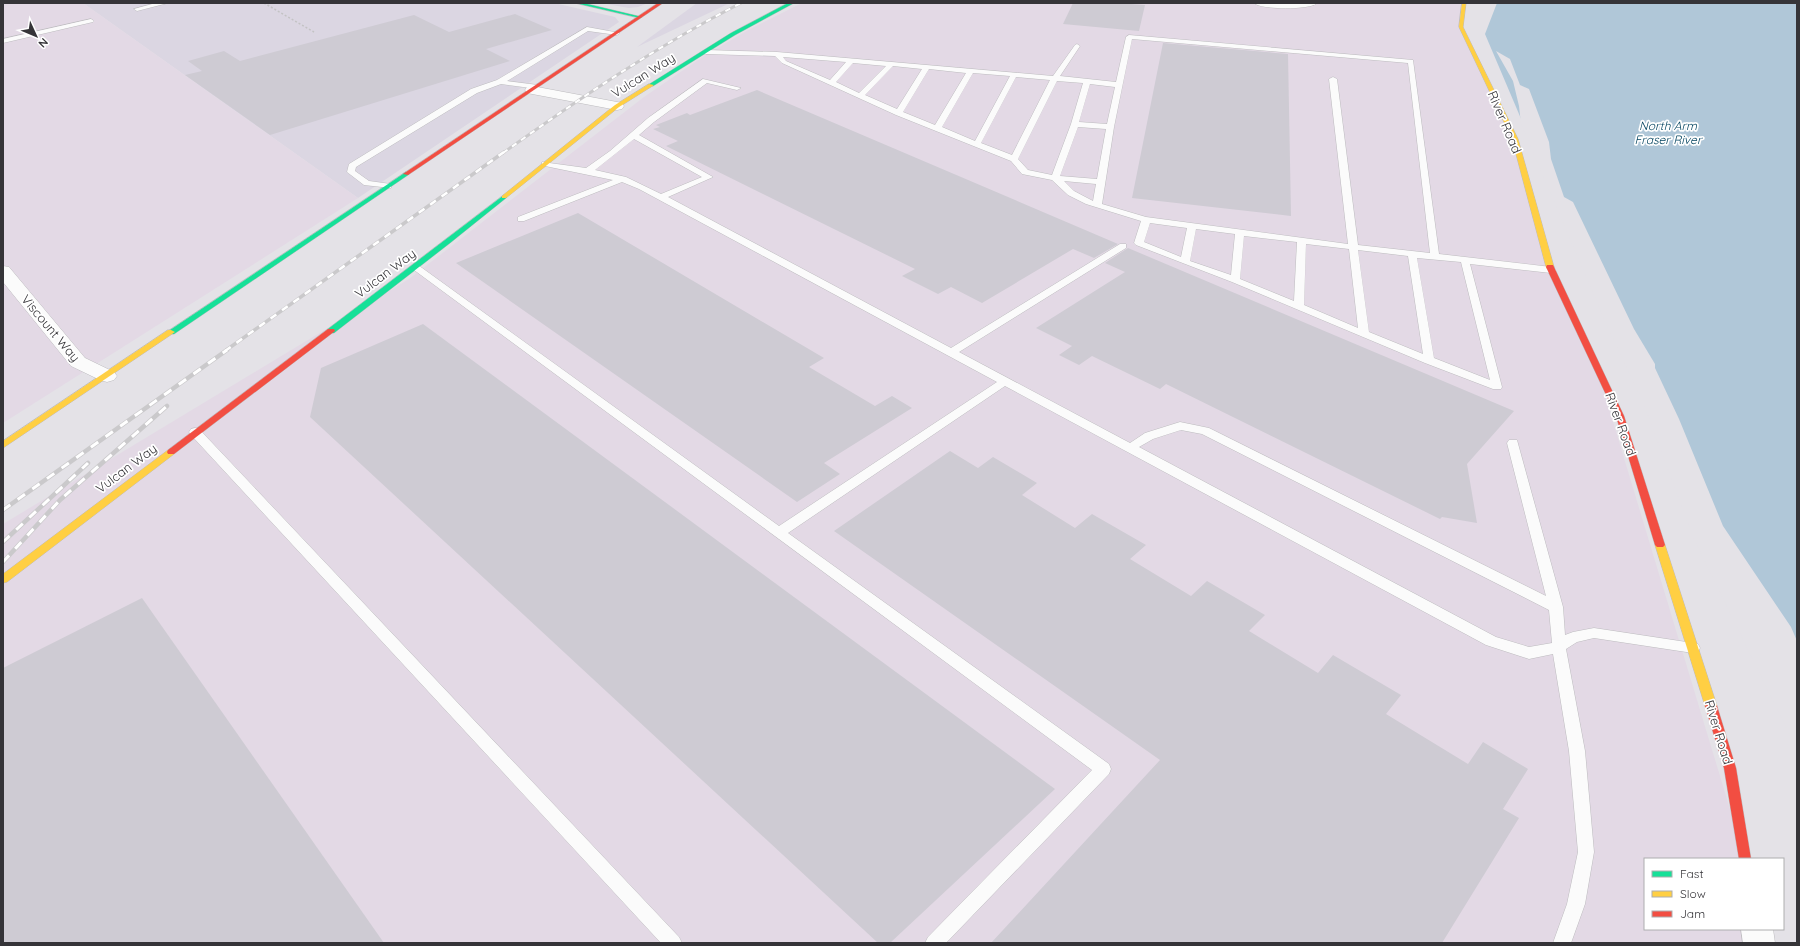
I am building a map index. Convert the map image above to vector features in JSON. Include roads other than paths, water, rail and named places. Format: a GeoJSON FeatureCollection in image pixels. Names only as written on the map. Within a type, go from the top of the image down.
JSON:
{"type":"FeatureCollection","features":[{"type":"Feature","properties":{"kind":"street"},"geometry":{"type":"LineString","coordinates":[[577,3],[640,17]]}},
{"type":"Feature","properties":{"kind":"street"},"geometry":{"type":"LineString","coordinates":[[3,445],[661,3]]}},
{"type":"Feature","properties":{"kind":"street","name":"Vulcan Way"},"geometry":{"type":"LineString","coordinates":[[3,579],[195,432],[415,267],[617,106],[733,34],[792,3]]}},
{"type":"Feature","properties":{"kind":"street"},"geometry":{"type":"LineString","coordinates":[[1260,3],[1285,5],[1311,3]]}},
{"type":"Feature","properties":{"kind":"street","name":"River Road"},"geometry":{"type":"LineString","coordinates":[[1464,3],[1461,27],[1515,139],[1551,270],[1620,416],[1730,768],[1745,858]]}},
{"type":"Feature","properties":{"kind":"street"},"geometry":{"type":"LineString","coordinates":[[534,88],[617,106]]}},
{"type":"Feature","properties":{"kind":"street","name":"Viscount Way"},"geometry":{"type":"LineString","coordinates":[[3,271],[78,362],[107,376]]}},
{"type":"Feature","properties":{"kind":"street"},"geometry":{"type":"LineString","coordinates":[[1757,930],[1759,943]]}},
{"type":"Feature","properties":{"kind":"lane"},"geometry":{"type":"LineString","coordinates":[[137,9],[164,3]]}},
{"type":"Feature","properties":{"kind":"lane"},"geometry":{"type":"LineString","coordinates":[[3,41],[91,21]]}},
{"type":"Feature","properties":{"kind":"lane"},"geometry":{"type":"LineString","coordinates":[[388,186],[367,183],[351,172],[352,166],[474,91],[500,82],[587,29],[617,33]]}},
{"type":"Feature","properties":{"kind":"lane"},"geometry":{"type":"LineString","coordinates":[[1097,205],[1110,127],[1129,37],[1411,61],[1435,257]]}},
{"type":"Feature","properties":{"kind":"lane"},"geometry":{"type":"LineString","coordinates":[[1014,159],[1055,78],[1076,46]]}},
{"type":"Feature","properties":{"kind":"lane"},"geometry":{"type":"LineString","coordinates":[[706,52],[776,54],[852,60],[1119,85]]}},
{"type":"Feature","properties":{"kind":"lane"},"geometry":{"type":"LineString","coordinates":[[776,54],[784,62],[860,96],[1014,159],[1025,172],[1055,178],[1101,182]]}},
{"type":"Feature","properties":{"kind":"lane"},"geometry":{"type":"LineString","coordinates":[[831,83],[852,60]]}},
{"type":"Feature","properties":{"kind":"lane"},"geometry":{"type":"LineString","coordinates":[[860,96],[891,64]]}},
{"type":"Feature","properties":{"kind":"lane"},"geometry":{"type":"LineString","coordinates":[[899,112],[927,67]]}},
{"type":"Feature","properties":{"kind":"lane"},"geometry":{"type":"LineString","coordinates":[[938,127],[971,70]]}},
{"type":"Feature","properties":{"kind":"lane"},"geometry":{"type":"LineString","coordinates":[[977,144],[1014,75]]}},
{"type":"Feature","properties":{"kind":"lane"},"geometry":{"type":"LineString","coordinates":[[1333,79],[1352,247],[1364,334]]}},
{"type":"Feature","properties":{"kind":"lane"},"geometry":{"type":"LineString","coordinates":[[588,171],[651,120],[706,81],[737,88]]}},
{"type":"Feature","properties":{"kind":"lane"},"geometry":{"type":"LineString","coordinates":[[1055,178],[1076,124],[1087,81]]}},
{"type":"Feature","properties":{"kind":"lane"},"geometry":{"type":"LineString","coordinates":[[500,82],[534,88]]}},
{"type":"Feature","properties":{"kind":"lane"},"geometry":{"type":"LineString","coordinates":[[1076,124],[1110,127]]}},
{"type":"Feature","properties":{"kind":"lane"},"geometry":{"type":"LineString","coordinates":[[634,135],[709,177],[661,198]]}},
{"type":"Feature","properties":{"kind":"lane"},"geometry":{"type":"LineString","coordinates":[[545,164],[588,171],[623,179],[661,198],[1491,641],[1529,653],[1559,647],[1573,637],[1594,633],[1693,648]]}},
{"type":"Feature","properties":{"kind":"lane"},"geometry":{"type":"LineString","coordinates":[[1055,178],[1069,192],[1097,205],[1146,220],[1352,247],[1551,270]]}},
{"type":"Feature","properties":{"kind":"lane"},"geometry":{"type":"LineString","coordinates":[[521,219],[623,179]]}},
{"type":"Feature","properties":{"kind":"lane"},"geometry":{"type":"LineString","coordinates":[[1146,220],[1139,243],[1235,280],[1428,361],[1497,387],[1466,261]]}},
{"type":"Feature","properties":{"kind":"lane"},"geometry":{"type":"LineString","coordinates":[[1185,262],[1192,226]]}},
{"type":"Feature","properties":{"kind":"lane"},"geometry":{"type":"LineString","coordinates":[[1235,280],[1240,233]]}},
{"type":"Feature","properties":{"kind":"lane"},"geometry":{"type":"LineString","coordinates":[[1299,307],[1302,240]]}},
{"type":"Feature","properties":{"kind":"lane"},"geometry":{"type":"LineString","coordinates":[[951,352],[1123,246]]}},
{"type":"Feature","properties":{"kind":"lane"},"geometry":{"type":"LineString","coordinates":[[1412,254],[1428,361]]}},
{"type":"Feature","properties":{"kind":"lane"},"geometry":{"type":"LineString","coordinates":[[415,267],[1103,769],[934,943]]}},
{"type":"Feature","properties":{"kind":"lane"},"geometry":{"type":"LineString","coordinates":[[780,532],[1005,381]]}},
{"type":"Feature","properties":{"kind":"lane"},"geometry":{"type":"LineString","coordinates":[[1129,448],[1148,436],[1180,426],[1205,431],[1556,607]]}},
{"type":"Feature","properties":{"kind":"lane"},"geometry":{"type":"LineString","coordinates":[[195,432],[673,943]]}},
{"type":"Feature","properties":{"kind":"lane"},"geometry":{"type":"LineString","coordinates":[[1513,443],[1556,607],[1559,647],[1577,751],[1586,852],[1576,904],[1562,943]]}},
{"type":"Feature","properties":{"kind":"water","name":"North Arm Fraser River"},"geometry":{"type":"Polygon","coordinates":[[[1497,3],[1797,3],[1797,748],[1645,401],[1610,328],[1485,34],[1497,3]]]}},
{"type":"Feature","properties":{"kind":"railway"},"geometry":{"type":"LineString","coordinates":[[503,153],[561,112],[649,55],[741,3]]}},
{"type":"Feature","properties":{"kind":"railway"},"geometry":{"type":"LineString","coordinates":[[225,351],[504,152]]}},
{"type":"Feature","properties":{"kind":"railway"},"geometry":{"type":"LineString","coordinates":[[3,510],[227,350]]}},
{"type":"Feature","properties":{"kind":"railway"},"geometry":{"type":"LineString","coordinates":[[3,562],[60,500],[167,406]]}},
{"type":"Feature","properties":{"kind":"railway"},"geometry":{"type":"LineString","coordinates":[[3,542],[88,463]]}}]}
